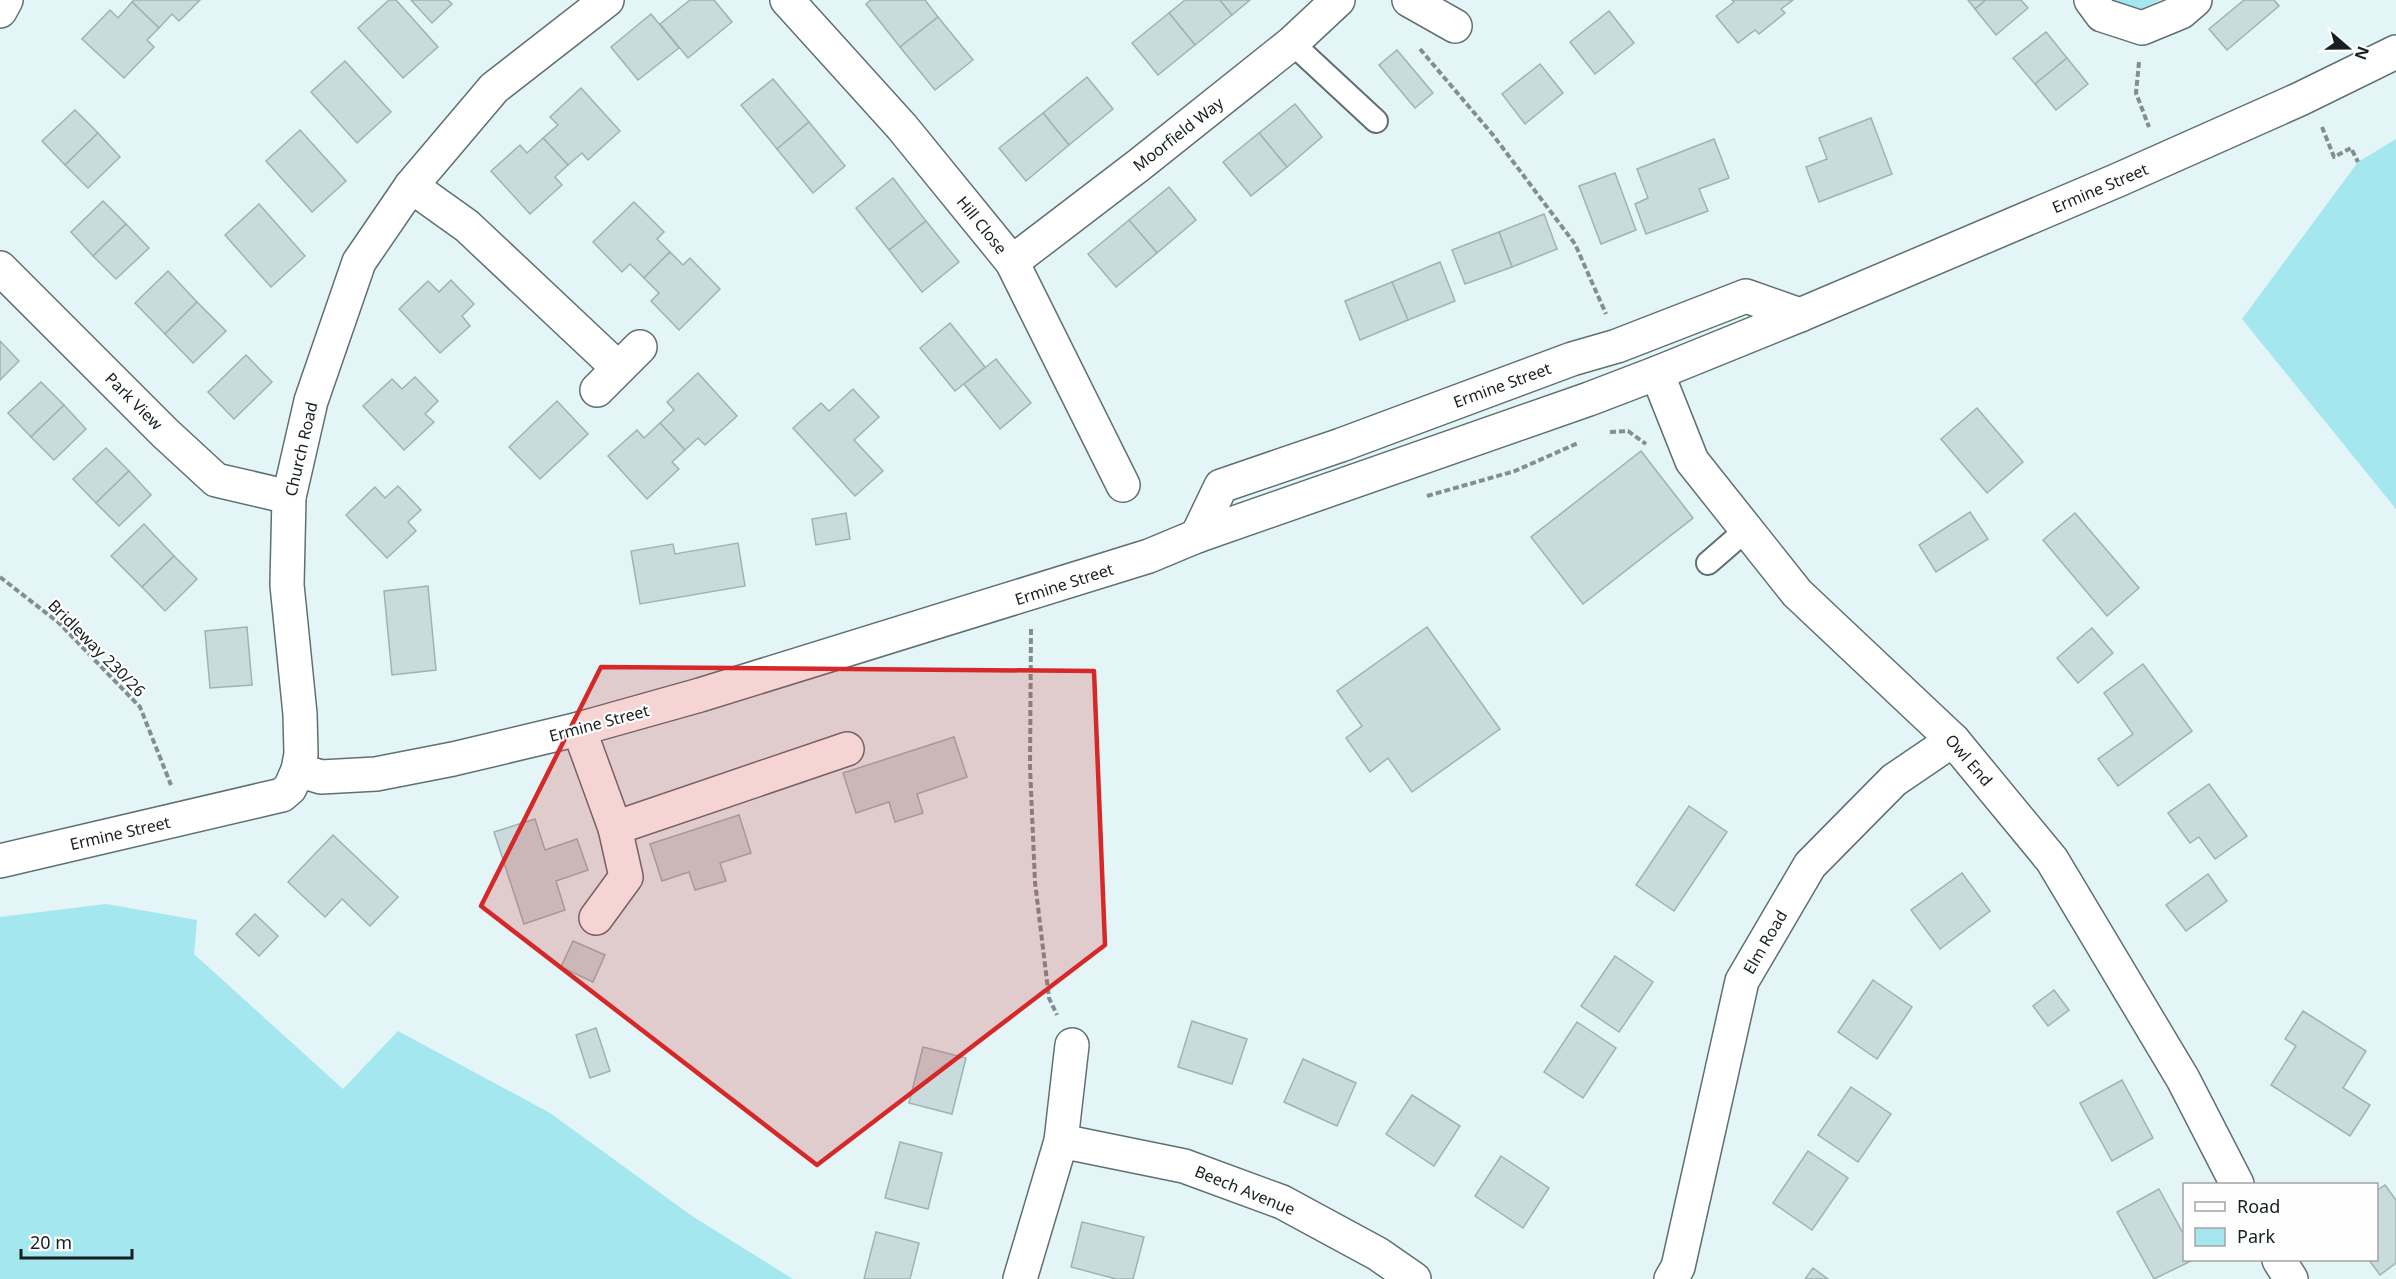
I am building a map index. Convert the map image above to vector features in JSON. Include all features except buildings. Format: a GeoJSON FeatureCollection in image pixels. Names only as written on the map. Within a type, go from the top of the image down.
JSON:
{"type":"FeatureCollection","features":[{"type":"Feature","properties":{"kind":"street"},"geometry":{"type":"LineString","coordinates":[[0,10],[6,0]]}},
{"type":"Feature","properties":{"kind":"street","name":"Church Road"},"geometry":{"type":"LineString","coordinates":[[298,770],[301,754],[300,714],[287,585],[290,497],[311,401],[359,262],[411,186],[494,88],[608,0]]}},
{"type":"Feature","properties":{"kind":"street","name":"Hill Close"},"geometry":{"type":"LineString","coordinates":[[787,0],[902,128],[1012,262],[1124,485]]}},
{"type":"Feature","properties":{"kind":"street","name":"Moorfield Way"},"geometry":{"type":"LineString","coordinates":[[1012,262],[1139,165],[1292,43],[1338,0]]}},
{"type":"Feature","properties":{"kind":"street"},"geometry":{"type":"LineString","coordinates":[[1409,0],[1455,26]]}},
{"type":"Feature","properties":{"kind":"street"},"geometry":{"type":"LineString","coordinates":[[2091,0],[2102,15],[2142,28],[2181,12],[2195,0]]}},
{"type":"Feature","properties":{"kind":"street","name":"Ermine Street"},"geometry":{"type":"LineString","coordinates":[[0,861],[282,795],[290,788],[298,770],[321,777],[376,774],[453,759],[579,729],[700,695],[1149,556],[1197,536],[1657,373],[2139,171],[2300,99],[2396,52]]}},
{"type":"Feature","properties":{"kind":"street"},"geometry":{"type":"LineString","coordinates":[[411,186],[467,226],[618,368]]}},
{"type":"Feature","properties":{"kind":"street","name":"Park View"},"geometry":{"type":"LineString","coordinates":[[0,267],[165,433],[216,480],[290,497]]}},
{"type":"Feature","properties":{"kind":"street","name":"Ermine Street"},"geometry":{"type":"LineString","coordinates":[[1197,536],[1221,486],[1341,445],[1572,359],[1617,346],[1746,296],[1800,315]]}},
{"type":"Feature","properties":{"kind":"street","name":"Owl End"},"geometry":{"type":"LineString","coordinates":[[1657,373],[1692,461],[1797,593],[1953,740],[2052,860],[2182,1079],[2236,1183]]}},
{"type":"Feature","properties":{"kind":"street"},"geometry":{"type":"LineString","coordinates":[[579,729],[615,828],[626,877],[596,918]]}},
{"type":"Feature","properties":{"kind":"street","name":"Elm Road"},"geometry":{"type":"LineString","coordinates":[[1671,1279],[1678,1267],[1742,981],[1810,865],[1894,780],[1953,740]]}},
{"type":"Feature","properties":{"kind":"street"},"geometry":{"type":"LineString","coordinates":[[615,828],[847,749]]}},
{"type":"Feature","properties":{"kind":"street"},"geometry":{"type":"LineString","coordinates":[[1020,1279],[1061,1142],[1072,1045]]}},
{"type":"Feature","properties":{"kind":"street","name":"Beech Avenue"},"geometry":{"type":"LineString","coordinates":[[1061,1142],[1184,1166],[1282,1202],[1378,1254],[1414,1279]]}},
{"type":"Feature","properties":{"kind":"street"},"geometry":{"type":"LineString","coordinates":[[2280,1261],[2291,1279]]}},
{"type":"Feature","properties":{"kind":"lane"},"geometry":{"type":"LineString","coordinates":[[1292,43],[1376,121]]}},
{"type":"Feature","properties":{"kind":"lane"},"geometry":{"type":"LineString","coordinates":[[1708,563],[1746,530]]}},
{"type":"Feature","properties":{"kind":"path"},"geometry":{"type":"LineString","coordinates":[[2142,28],[2136,93],[2151,136]]}},
{"type":"Feature","properties":{"kind":"path"},"geometry":{"type":"LineString","coordinates":[[1416,45],[1493,135],[1575,244],[1601,299],[1617,346]]}},
{"type":"Feature","properties":{"kind":"path"},"geometry":{"type":"LineString","coordinates":[[2319,117],[2334,157],[2351,148],[2358,162]]}},
{"type":"Feature","properties":{"kind":"path","name":"Bridleway 230/26"},"geometry":{"type":"LineString","coordinates":[[0,577],[59,623],[140,707],[184,819]]}},
{"type":"Feature","properties":{"kind":"path"},"geometry":{"type":"LineString","coordinates":[[1031,628],[1030,766],[1035,882],[1048,998],[1072,1045]]}},
{"type":"Feature","properties":{"kind":"highlighted area"},"geometry":{"type":"Polygon","coordinates":[[[601,667],[1094,671],[1105,945],[817,1165],[481,906],[601,667]]]}},
{"type":"Feature","properties":{"kind":"green space"},"geometry":{"type":"Polygon","coordinates":[[[2110,0],[2160,0],[2136,11],[2110,0]]]}},
{"type":"Feature","properties":{"kind":"green space"},"geometry":{"type":"Polygon","coordinates":[[[2396,139],[2396,509],[2242,319],[2358,162],[2396,139]]]}},
{"type":"Feature","properties":{"kind":"green space"},"geometry":{"type":"Polygon","coordinates":[[[106,904],[197,920],[194,954],[343,1089],[398,1031],[550,1113],[692,1216],[793,1279],[0,1279],[0,917],[106,904]]]}}]}
